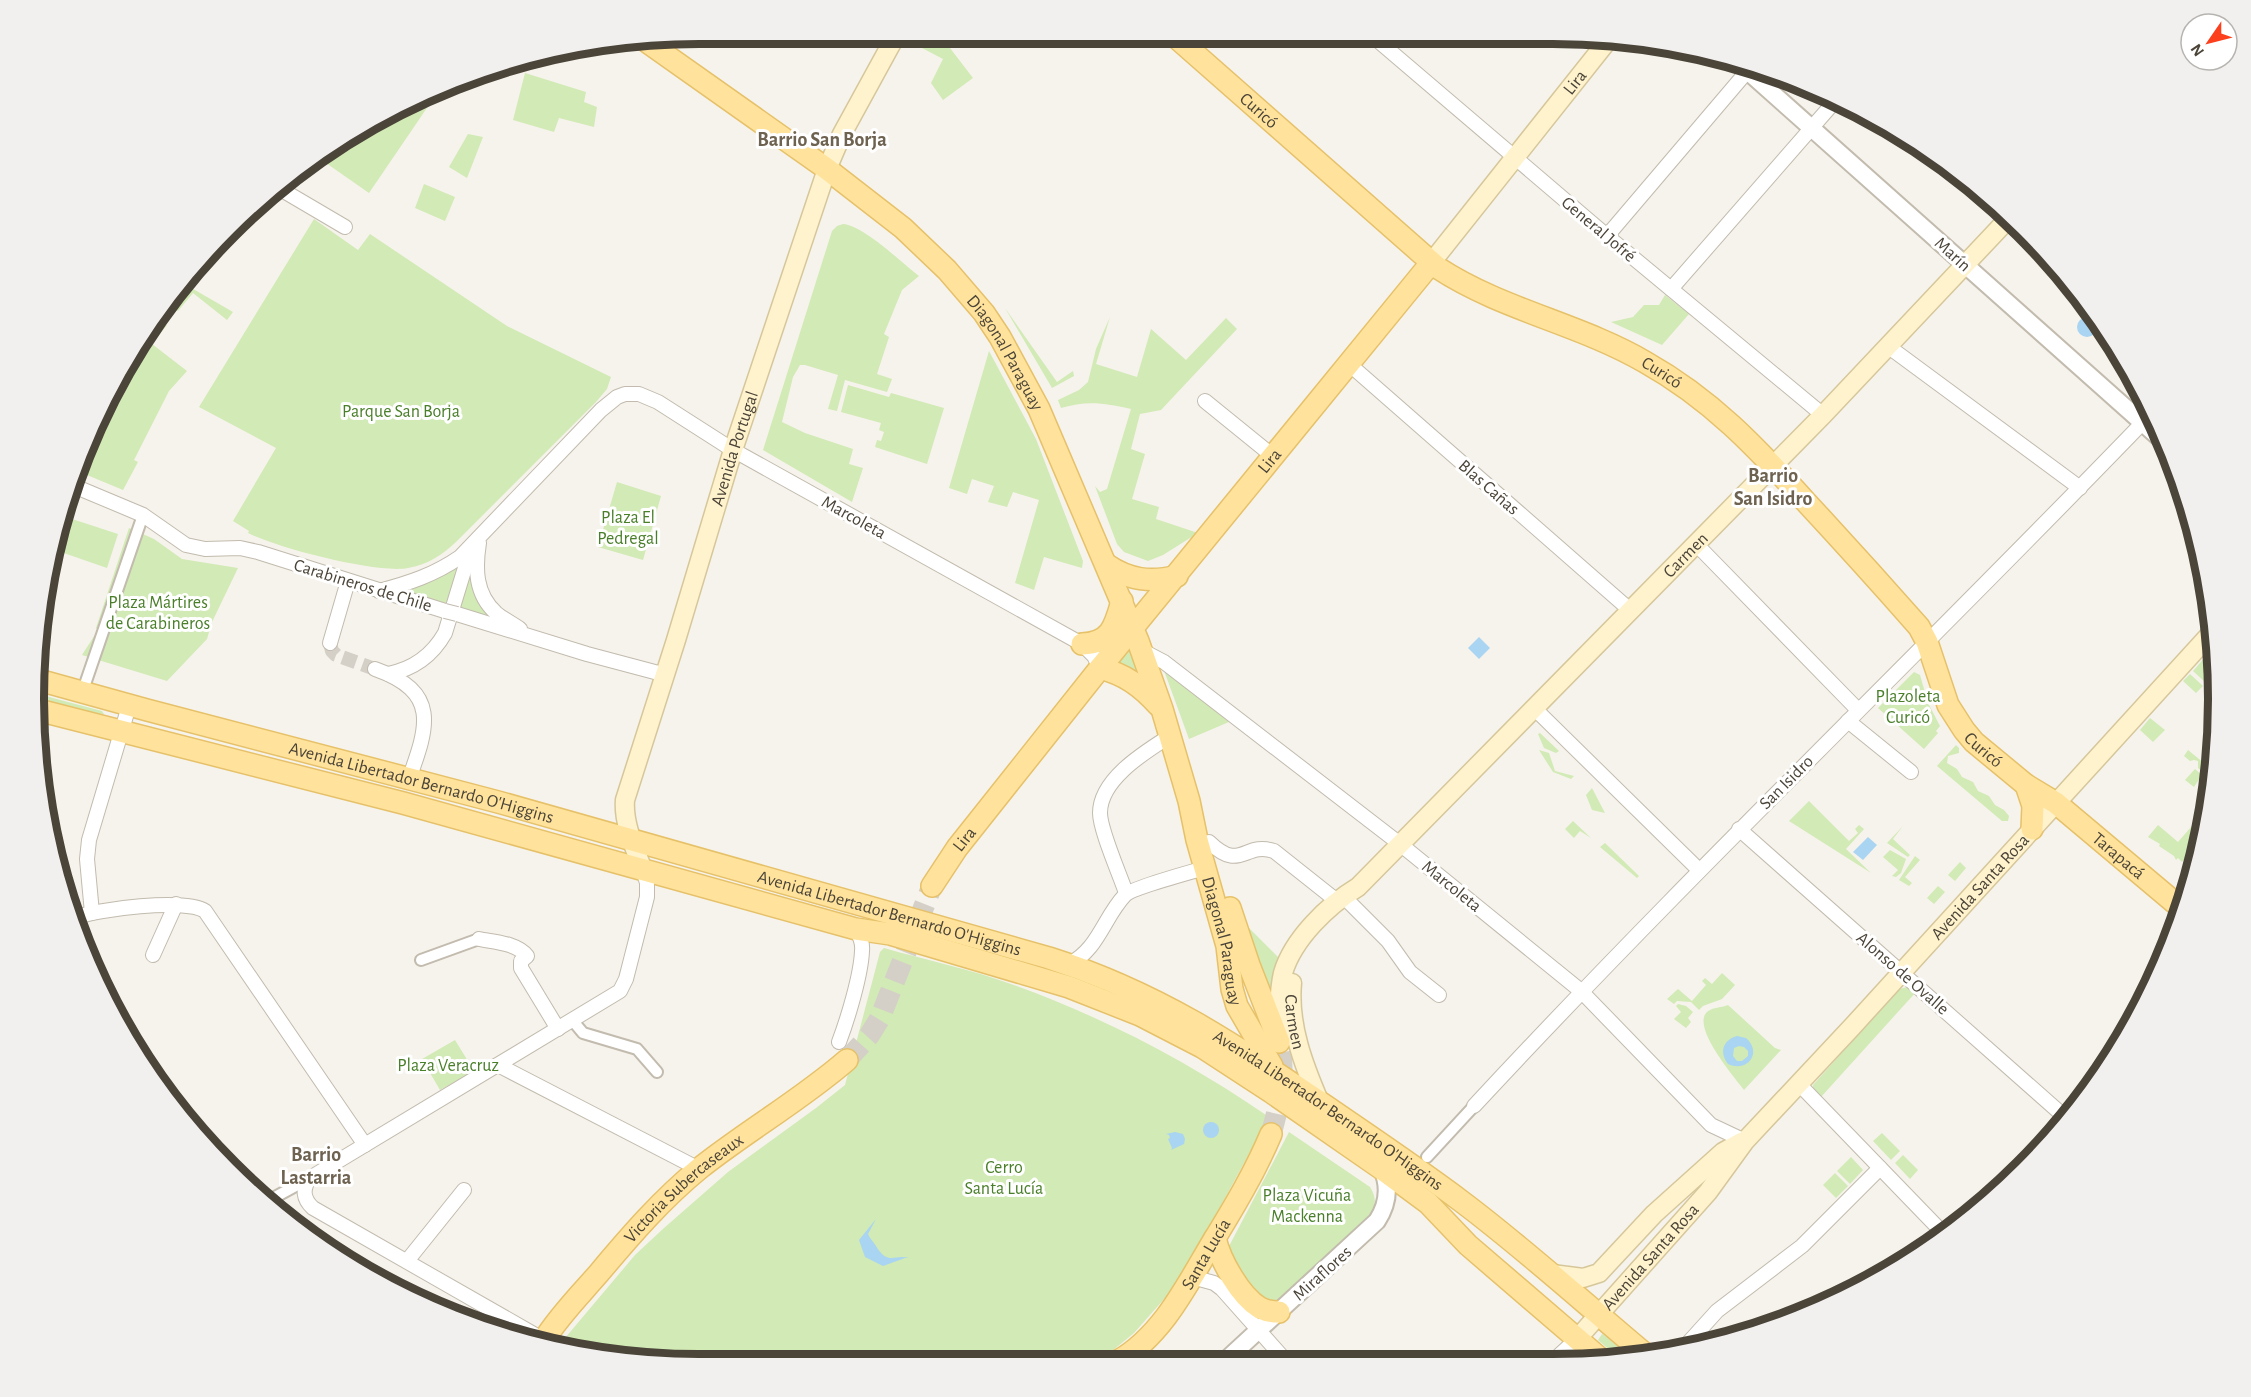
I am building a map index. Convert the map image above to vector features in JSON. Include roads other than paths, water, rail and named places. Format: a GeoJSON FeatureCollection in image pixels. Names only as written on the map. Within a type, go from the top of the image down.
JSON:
{"type":"FeatureCollection","features":[{"type":"Feature","properties":{"kind":"main road","name":"Avenida Portugal"},"geometry":{"type":"LineString","coordinates":[[644,870],[632,840],[625,800],[666,675],[733,450],[827,169],[842,134],[891,44]]}},
{"type":"Feature","properties":{"kind":"main road","name":"Curicó"},"geometry":{"type":"LineString","coordinates":[[1184,44],[1431,263],[1463,283],[1644,361],[1716,410],[1774,465],[1919,627],[1931,652],[1948,705],[1974,742],[2026,785],[2055,803]]}},
{"type":"Feature","properties":{"kind":"main road","name":"Diagonal Paraguay"},"geometry":{"type":"LineString","coordinates":[[652,45],[827,169],[903,228],[947,270],[984,313],[1023,376],[1039,408],[1141,650],[1162,709],[1189,801],[1194,830],[1225,937],[1232,989],[1237,1006],[1275,1072]]}},
{"type":"Feature","properties":{"kind":"main road","name":"Lira"},"geometry":{"type":"LineString","coordinates":[[932,886],[957,848],[1100,668],[1274,457],[1604,46]]}},
{"type":"Feature","properties":{"kind":"main road","name":"Carmen"},"geometry":{"type":"LineString","coordinates":[[1278,1041],[1281,988],[1287,963],[1302,937],[1348,897],[1774,465],[1889,347],[2004,224]]}},
{"type":"Feature","properties":{"kind":"main road"},"geometry":{"type":"LineString","coordinates":[[1107,566],[1135,578],[1153,580],[1177,576]]}},
{"type":"Feature","properties":{"kind":"main road"},"geometry":{"type":"LineString","coordinates":[[1082,644],[1096,642],[1110,633],[1122,601]]}},
{"type":"Feature","properties":{"kind":"main road","name":"Avenida Santa Rosa"},"geometry":{"type":"LineString","coordinates":[[1577,1339],[1708,1192],[1745,1141],[1903,972],[2205,640]]}},
{"type":"Feature","properties":{"kind":"main road"},"geometry":{"type":"LineString","coordinates":[[1912,657],[1923,656],[1931,652]]}},
{"type":"Feature","properties":{"kind":"main road"},"geometry":{"type":"LineString","coordinates":[[1100,668],[1134,682],[1162,709]]}},
{"type":"Feature","properties":{"kind":"main road","name":"Avenida Libertador Bernardo O'Higgins"},"geometry":{"type":"LineString","coordinates":[[44,682],[498,802],[1069,964],[1127,987],[1176,1010],[1275,1072],[1462,1202],[1552,1274],[1638,1348]]}},
{"type":"Feature","properties":{"kind":"main road","name":"Avenida Libertador Bernardo O'Higgins"},"geometry":{"type":"LineString","coordinates":[[44,712],[403,803],[856,929],[890,934],[1037,976],[1101,998],[1202,1047],[1382,1169],[1428,1203],[1468,1245],[1592,1352]]}},
{"type":"Feature","properties":{"kind":"main road"},"geometry":{"type":"LineString","coordinates":[[2026,785],[2033,806],[2031,829]]}},
{"type":"Feature","properties":{"kind":"main road","name":"Diagonal Paraguay"},"geometry":{"type":"LineString","coordinates":[[1189,801],[1209,842],[1249,965],[1278,1041]]}},
{"type":"Feature","properties":{"kind":"main road","name":"Tarapacá"},"geometry":{"type":"LineString","coordinates":[[2055,803],[2175,903]]}},
{"type":"Feature","properties":{"kind":"main road","name":"Carmen"},"geometry":{"type":"LineString","coordinates":[[1320,1103],[1309,1078],[1299,1045],[1293,1017],[1292,985],[1296,967],[1305,951],[1348,897]]}},
{"type":"Feature","properties":{"kind":"main road","name":"Victoria Subercaseaux"},"geometry":{"type":"LineString","coordinates":[[547,1335],[641,1223],[699,1169],[782,1111],[843,1051]]}},
{"type":"Feature","properties":{"kind":"main road","name":"Santa Lucía"},"geometry":{"type":"LineString","coordinates":[[1126,1354],[1144,1341],[1161,1322],[1191,1277],[1243,1193],[1271,1134]]}},
{"type":"Feature","properties":{"kind":"main road","name":"Avenida Santa Rosa"},"geometry":{"type":"LineString","coordinates":[[1552,1274],[1583,1278],[1599,1273],[1654,1214],[1723,1152],[1745,1141]]}},
{"type":"Feature","properties":{"kind":"main road"},"geometry":{"type":"LineString","coordinates":[[1215,1238],[1227,1269],[1245,1293],[1261,1309],[1279,1312]]}},
{"type":"Feature","properties":{"kind":"street","name":"General Jofré"},"geometry":{"type":"LineString","coordinates":[[1382,44],[1607,236],[1823,415]]}},
{"type":"Feature","properties":{"kind":"street"},"geometry":{"type":"LineString","coordinates":[[1607,236],[1744,72]]}},
{"type":"Feature","properties":{"kind":"street","name":"Marín"},"geometry":{"type":"LineString","coordinates":[[1754,75],[1966,266],[2143,415]]}},
{"type":"Feature","properties":{"kind":"street"},"geometry":{"type":"LineString","coordinates":[[1671,289],[1831,106]]}},
{"type":"Feature","properties":{"kind":"street"},"geometry":{"type":"LineString","coordinates":[[285,192],[345,227]]}},
{"type":"Feature","properties":{"kind":"street"},"geometry":{"type":"LineString","coordinates":[[1889,347],[2080,488]]}},
{"type":"Feature","properties":{"kind":"street","name":"Blas Cañas"},"geometry":{"type":"LineString","coordinates":[[1349,364],[1630,610]]}},
{"type":"Feature","properties":{"kind":"street","name":"Marcoleta"},"geometry":{"type":"LineString","coordinates":[[379,591],[408,584],[432,574],[460,557],[601,410],[617,397],[626,394],[644,396],[658,402],[733,450],[1082,644],[1095,656],[1100,668]]}},
{"type":"Feature","properties":{"kind":"street"},"geometry":{"type":"LineString","coordinates":[[1205,401],[1274,457]]}},
{"type":"Feature","properties":{"kind":"street"},"geometry":{"type":"LineString","coordinates":[[1931,652],[2145,419]]}},
{"type":"Feature","properties":{"kind":"street","name":"Carabineros de Chile"},"geometry":{"type":"LineString","coordinates":[[78,488],[143,515],[186,545],[205,549],[240,548],[528,636],[666,675]]}},
{"type":"Feature","properties":{"kind":"street"},"geometry":{"type":"LineString","coordinates":[[82,693],[143,515]]}},
{"type":"Feature","properties":{"kind":"street"},"geometry":{"type":"LineString","coordinates":[[476,542],[477,572],[483,596],[494,611],[528,636]]}},
{"type":"Feature","properties":{"kind":"street"},"geometry":{"type":"LineString","coordinates":[[409,779],[423,740],[425,720],[423,710],[420,701],[410,687],[381,671],[418,663],[440,642],[476,542]]}},
{"type":"Feature","properties":{"kind":"street"},"geometry":{"type":"LineString","coordinates":[[1696,544],[1858,710]]}},
{"type":"Feature","properties":{"kind":"street"},"geometry":{"type":"LineString","coordinates":[[330,643],[348,581]]}},
{"type":"Feature","properties":{"kind":"street","name":"Marcoleta"},"geometry":{"type":"LineString","coordinates":[[1141,650],[1164,662],[1400,844],[1581,991],[1711,1125],[1745,1141]]}},
{"type":"Feature","properties":{"kind":"street","name":"San Isidro"},"geometry":{"type":"LineString","coordinates":[[1427,1156],[1581,991],[1739,829],[1912,657]]}},
{"type":"Feature","properties":{"kind":"street"},"geometry":{"type":"LineString","coordinates":[[92,913],[87,859],[89,840],[129,706]]}},
{"type":"Feature","properties":{"kind":"street"},"geometry":{"type":"LineString","coordinates":[[1534,708],[1699,870]]}},
{"type":"Feature","properties":{"kind":"street"},"geometry":{"type":"LineString","coordinates":[[1848,721],[1911,772]]}},
{"type":"Feature","properties":{"kind":"street"},"geometry":{"type":"LineString","coordinates":[[1126,893],[1102,828],[1100,813],[1102,801],[1116,778],[1129,765],[1170,736]]}},
{"type":"Feature","properties":{"kind":"street","name":"Alonso de Ovalle"},"geometry":{"type":"LineString","coordinates":[[1739,829],[2060,1112]]}},
{"type":"Feature","properties":{"kind":"street"},"geometry":{"type":"LineString","coordinates":[[1209,842],[1219,852],[1232,857],[1262,849],[1274,851],[1348,897],[1388,941],[1410,972],[1439,995]]}},
{"type":"Feature","properties":{"kind":"street"},"geometry":{"type":"LineString","coordinates":[[1069,964],[1091,947],[1126,893],[1205,868]]}},
{"type":"Feature","properties":{"kind":"street"},"geometry":{"type":"LineString","coordinates":[[275,1197],[573,1021],[616,993],[625,983],[647,897],[644,870]]}},
{"type":"Feature","properties":{"kind":"street"},"geometry":{"type":"LineString","coordinates":[[153,955],[176,904]]}},
{"type":"Feature","properties":{"kind":"street"},"geometry":{"type":"LineString","coordinates":[[81,916],[176,904],[195,906],[209,914],[365,1145]]}},
{"type":"Feature","properties":{"kind":"street","name":"Victoria Subercaseaux"},"geometry":{"type":"LineString","coordinates":[[843,1051],[847,1020],[862,956],[861,939],[856,929]]}},
{"type":"Feature","properties":{"kind":"street"},"geometry":{"type":"LineString","coordinates":[[422,960],[479,939],[517,947],[527,956],[521,961],[521,968],[558,1029]]}},
{"type":"Feature","properties":{"kind":"street"},"geometry":{"type":"LineString","coordinates":[[573,1021],[583,1034],[637,1049],[657,1072]]}},
{"type":"Feature","properties":{"kind":"street"},"geometry":{"type":"LineString","coordinates":[[498,1065],[699,1169]]}},
{"type":"Feature","properties":{"kind":"street"},"geometry":{"type":"LineString","coordinates":[[1799,1084],[1938,1227]]}},
{"type":"Feature","properties":{"kind":"street"},"geometry":{"type":"LineString","coordinates":[[1693,1338],[1717,1311],[1802,1246],[1880,1168]]}},
{"type":"Feature","properties":{"kind":"street","name":"Miraflores"},"geometry":{"type":"LineString","coordinates":[[1233,1354],[1377,1221],[1388,1194],[1382,1169]]}},
{"type":"Feature","properties":{"kind":"street"},"geometry":{"type":"LineString","coordinates":[[310,1178],[304,1191],[309,1205],[528,1331]]}},
{"type":"Feature","properties":{"kind":"street"},"geometry":{"type":"LineString","coordinates":[[407,1261],[464,1190]]}},
{"type":"Feature","properties":{"kind":"street"},"geometry":{"type":"LineString","coordinates":[[1191,1277],[1208,1281],[1222,1289],[1280,1354]]}},
{"type":"Feature","properties":{"kind":"street"},"geometry":{"type":"LineString","coordinates":[[1561,1354],[1577,1339]]}},
{"type":"Feature","properties":{"kind":"water"},"geometry":{"type":"Polygon","coordinates":[[[2083,317],[2095,333],[2091,337],[2083,337],[2077,331],[2077,323],[2083,317]]]}},
{"type":"Feature","properties":{"kind":"water"},"geometry":{"type":"Polygon","coordinates":[[[1479,637],[1490,648],[1479,659],[1468,648],[1479,637]]]}},
{"type":"Feature","properties":{"kind":"water"},"geometry":{"type":"Polygon","coordinates":[[[1868,837],[1877,845],[1863,860],[1853,852],[1868,837]]]}},
{"type":"Feature","properties":{"kind":"water"},"geometry":{"type":"Polygon","coordinates":[[[1737,1036],[1746,1038],[1751,1044],[1753,1055],[1747,1064],[1735,1066],[1728,1064],[1725,1060],[1724,1047],[1737,1036]],[[1744,1047],[1734,1048],[1733,1056],[1737,1061],[1742,1061],[1748,1056],[1748,1051],[1744,1047]]]}},
{"type":"Feature","properties":{"kind":"water"},"geometry":{"type":"Polygon","coordinates":[[[1208,1122],[1214,1122],[1219,1130],[1217,1136],[1208,1138],[1203,1133],[1203,1127],[1208,1122]]]}},
{"type":"Feature","properties":{"kind":"water"},"geometry":{"type":"Polygon","coordinates":[[[1175,1132],[1183,1134],[1184,1144],[1171,1150],[1168,1139],[1170,1138],[1166,1134],[1175,1132]]]}},
{"type":"Feature","properties":{"kind":"water"},"geometry":{"type":"Polygon","coordinates":[[[876,1219],[868,1234],[880,1252],[888,1258],[909,1258],[883,1266],[865,1257],[859,1240],[876,1219]]]}},
{"type":"Feature","properties":{"kind":"tunnel"},"geometry":{"type":"LineString","coordinates":[[330,643],[336,655],[375,669]]}},
{"type":"Feature","properties":{"kind":"tunnel"},"geometry":{"type":"LineString","coordinates":[[847,1060],[869,1036],[880,1018],[932,886]]}},
{"type":"Feature","properties":{"kind":"tunnel"},"geometry":{"type":"LineString","coordinates":[[1271,1134],[1281,1088],[1282,1066],[1279,1042]]}},
{"type":"Feature","properties":{"kind":"district","name":"Barrio San Borja"},"geometry":{"type":"Point","coordinates":[822,139]}},
{"type":"Feature","properties":{"kind":"district","name":"Barrio San Isidro"},"geometry":{"type":"Point","coordinates":[1773,486]}},
{"type":"Feature","properties":{"kind":"district","name":"Barrio Lastarria"},"geometry":{"type":"Point","coordinates":[316,1166]}},
{"type":"Feature","properties":{"kind":"park label","name":"Parque San Borja"},"geometry":{"type":"Point","coordinates":[401,411]}},
{"type":"Feature","properties":{"kind":"park label","name":"Plaza El Pedregal"},"geometry":{"type":"Point","coordinates":[628,527]}},
{"type":"Feature","properties":{"kind":"park label","name":"Plaza Mártires de Carabineros"},"geometry":{"type":"Point","coordinates":[158,612]}},
{"type":"Feature","properties":{"kind":"park label","name":"Plazoleta Curicó"},"geometry":{"type":"Point","coordinates":[1908,706]}},
{"type":"Feature","properties":{"kind":"park label","name":"Plaza Veracruz"},"geometry":{"type":"Point","coordinates":[448,1065]}},
{"type":"Feature","properties":{"kind":"park label","name":"Cerro Santa Lucía"},"geometry":{"type":"Point","coordinates":[1004,1177]}},
{"type":"Feature","properties":{"kind":"park label","name":"Plaza Vicuña Mackenna"},"geometry":{"type":"Point","coordinates":[1307,1205]}}]}
